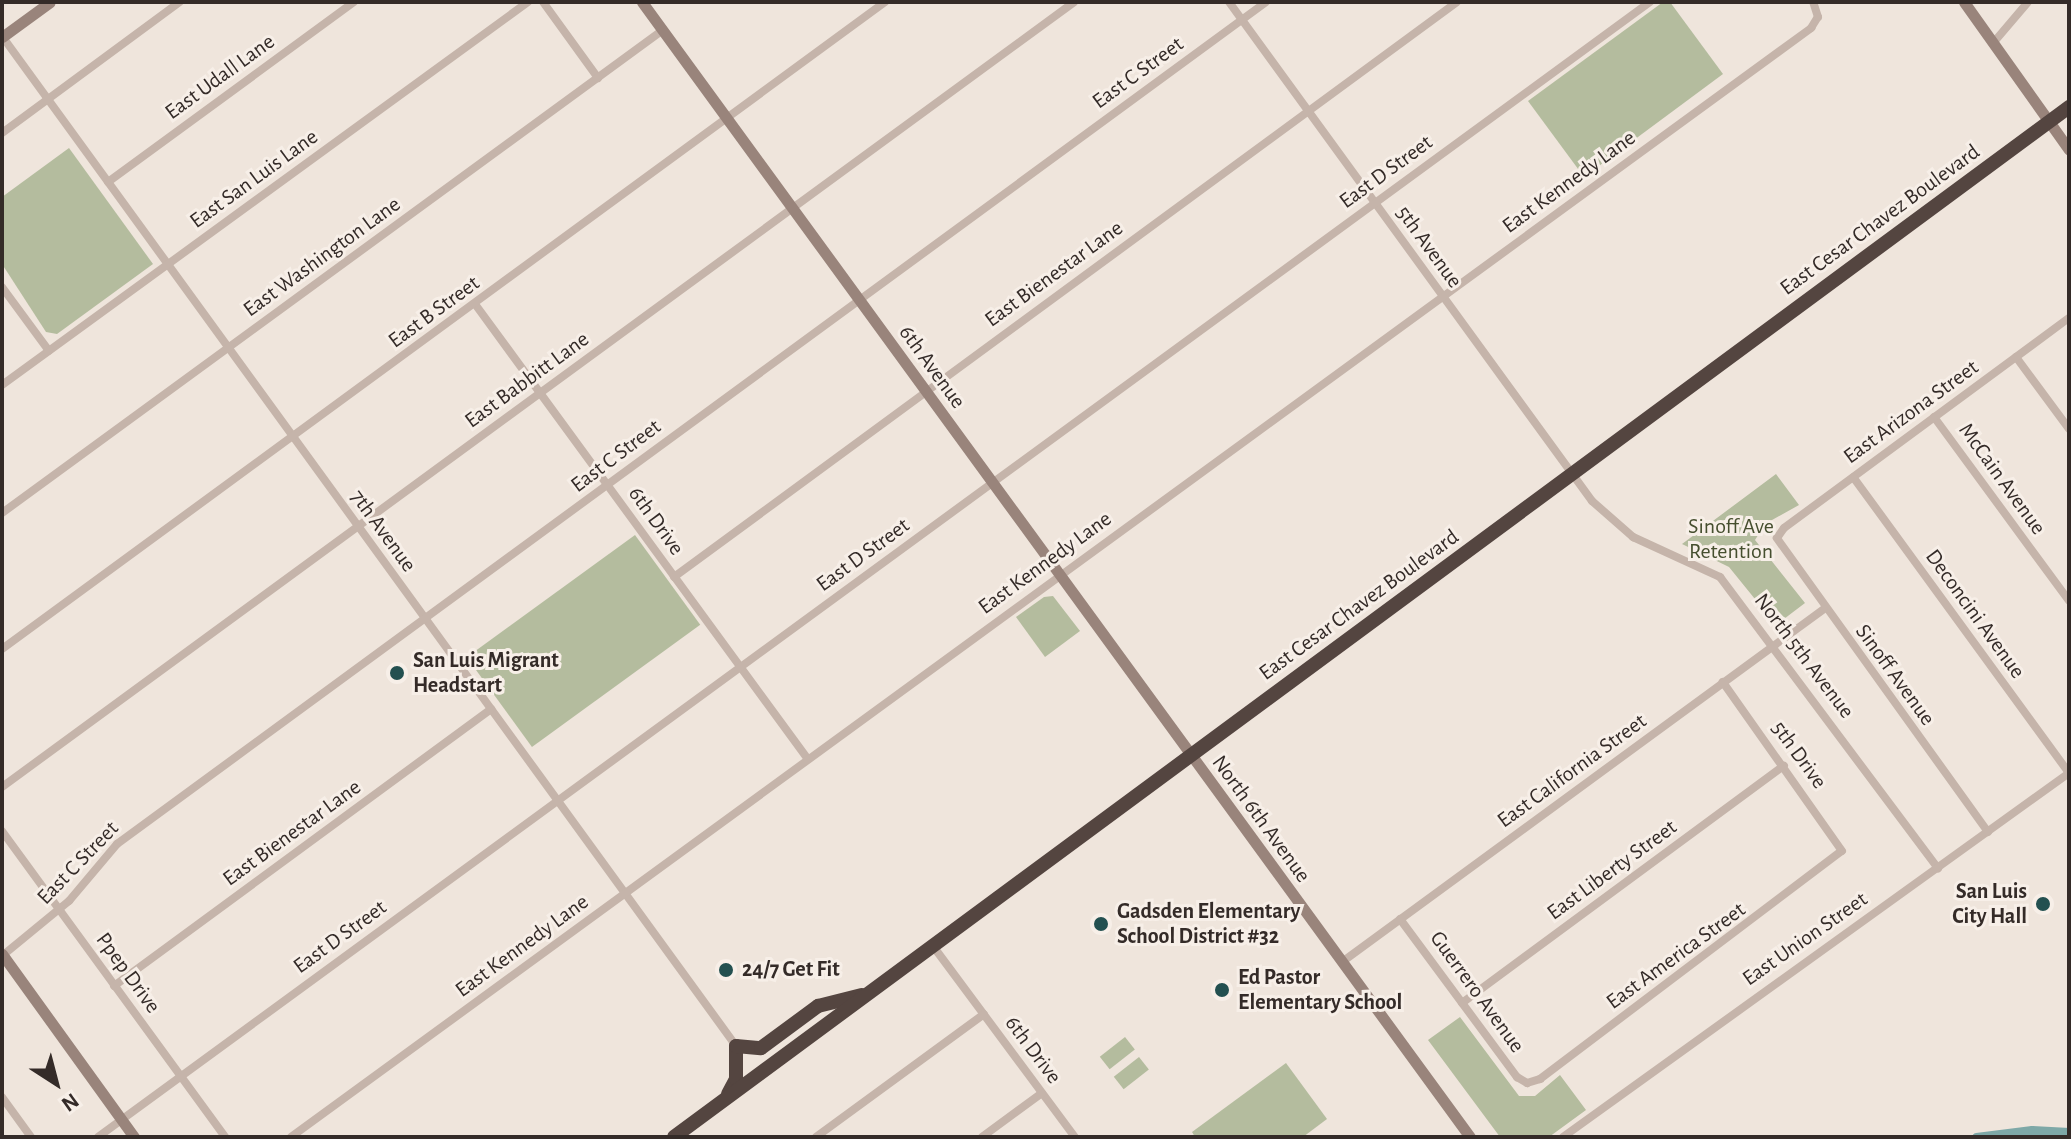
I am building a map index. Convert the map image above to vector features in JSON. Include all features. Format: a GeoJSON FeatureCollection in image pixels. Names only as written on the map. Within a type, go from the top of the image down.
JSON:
{"type":"FeatureCollection","features":[{"type":"Feature","properties":{"kind":"highway","name":"East Cesar Chavez Boulevard"},"geometry":{"type":"LineString","coordinates":[[674,1137],[2069,107]]}},
{"type":"Feature","properties":{"kind":"highway"},"geometry":{"type":"LineString","coordinates":[[725,1100],[736,1079],[736,1046],[761,1048],[818,1006],[870,993]]}},
{"type":"Feature","properties":{"kind":"street"},"geometry":{"type":"LineString","coordinates":[[2,36],[50,2]]}},
{"type":"Feature","properties":{"kind":"street"},"geometry":{"type":"LineString","coordinates":[[2,133],[180,2]]}},
{"type":"Feature","properties":{"kind":"street","name":"East Udall Lane"},"geometry":{"type":"LineString","coordinates":[[108,182],[354,2]]}},
{"type":"Feature","properties":{"kind":"street","name":"East San Luis Lane"},"geometry":{"type":"LineString","coordinates":[[2,385],[528,2]]}},
{"type":"Feature","properties":{"kind":"street"},"geometry":{"type":"LineString","coordinates":[[543,2],[598,78]]}},
{"type":"Feature","properties":{"kind":"street","name":"6th Avenue"},"geometry":{"type":"LineString","coordinates":[[642,2],[1190,756]]}},
{"type":"Feature","properties":{"kind":"street","name":"East B Street"},"geometry":{"type":"LineString","coordinates":[[2,649],[885,2]]}},
{"type":"Feature","properties":{"kind":"street","name":"East Babbitt Lane"},"geometry":{"type":"LineString","coordinates":[[2,787],[1074,2]]}},
{"type":"Feature","properties":{"kind":"street","name":"5th Avenue"},"geometry":{"type":"LineString","coordinates":[[1229,2],[1573,475]]}},
{"type":"Feature","properties":{"kind":"street","name":"East C Street"},"geometry":{"type":"LineString","coordinates":[[2,955],[59,910],[117,844],[1266,2]]}},
{"type":"Feature","properties":{"kind":"street","name":"East Bienestar Lane"},"geometry":{"type":"LineString","coordinates":[[674,577],[1457,2]]}},
{"type":"Feature","properties":{"kind":"street","name":"East D Street"},"geometry":{"type":"LineString","coordinates":[[98,1137],[1650,2]]}},
{"type":"Feature","properties":{"kind":"street","name":"East Kennedy Lane"},"geometry":{"type":"LineString","coordinates":[[291,1137],[1811,28],[1818,17],[1813,2]]}},
{"type":"Feature","properties":{"kind":"street"},"geometry":{"type":"LineString","coordinates":[[1964,2],[2069,150]]}},
{"type":"Feature","properties":{"kind":"street"},"geometry":{"type":"LineString","coordinates":[[1994,42],[2028,2]]}},
{"type":"Feature","properties":{"kind":"street","name":"East Washington Lane"},"geometry":{"type":"LineString","coordinates":[[2,513],[663,30]]}},
{"type":"Feature","properties":{"kind":"street","name":"7th Avenue"},"geometry":{"type":"LineString","coordinates":[[2,36],[736,1046]]}},
{"type":"Feature","properties":{"kind":"street"},"geometry":{"type":"LineString","coordinates":[[2,287],[49,351]]}},
{"type":"Feature","properties":{"kind":"street","name":"6th Drive"},"geometry":{"type":"LineString","coordinates":[[475,304],[807,758]]}},
{"type":"Feature","properties":{"kind":"street","name":"East Arizona Street"},"geometry":{"type":"LineString","coordinates":[[1777,538],[1853,477],[2069,318]]}},
{"type":"Feature","properties":{"kind":"street"},"geometry":{"type":"LineString","coordinates":[[2016,357],[2069,429]]}},
{"type":"Feature","properties":{"kind":"street","name":"McCain Avenue"},"geometry":{"type":"LineString","coordinates":[[1934,417],[2069,601]]}},
{"type":"Feature","properties":{"kind":"street","name":"North 5th Avenue"},"geometry":{"type":"LineString","coordinates":[[1573,475],[1616,525],[1720,577],[1774,645],[1938,868]]}},
{"type":"Feature","properties":{"kind":"street","name":"Deconcini Avenue"},"geometry":{"type":"LineString","coordinates":[[1853,477],[2069,773]]}},
{"type":"Feature","properties":{"kind":"street","name":"Sinoff Avenue"},"geometry":{"type":"LineString","coordinates":[[1777,538],[1824,609],[1988,832]]}},
{"type":"Feature","properties":{"kind":"street","name":"East California Street"},"geometry":{"type":"LineString","coordinates":[[1342,962],[1824,609]]}},
{"type":"Feature","properties":{"kind":"street","name":"5th Drive"},"geometry":{"type":"LineString","coordinates":[[1723,682],[1842,851]]}},
{"type":"Feature","properties":{"kind":"street","name":"East Bienestar Lane"},"geometry":{"type":"LineString","coordinates":[[114,986],[491,709]]}},
{"type":"Feature","properties":{"kind":"street","name":"North 6th Avenue"},"geometry":{"type":"LineString","coordinates":[[1190,756],[1470,1137]]}},
{"type":"Feature","properties":{"kind":"street","name":"East Liberty Street"},"geometry":{"type":"LineString","coordinates":[[1462,1003],[1784,766]]}},
{"type":"Feature","properties":{"kind":"street","name":"East Union Street"},"geometry":{"type":"LineString","coordinates":[[1563,1137],[2069,773]]}},
{"type":"Feature","properties":{"kind":"street","name":"Ppep Drive"},"geometry":{"type":"LineString","coordinates":[[2,831],[225,1137]]}},
{"type":"Feature","properties":{"kind":"street","name":"East America Street"},"geometry":{"type":"LineString","coordinates":[[1527,1083],[1553,1069],[1842,851]]}},
{"type":"Feature","properties":{"kind":"street","name":"Guerrero Avenue"},"geometry":{"type":"LineString","coordinates":[[1400,919],[1462,1003],[1527,1083]]}},
{"type":"Feature","properties":{"kind":"street","name":"6th Drive"},"geometry":{"type":"LineString","coordinates":[[933,946],[1075,1137]]}},
{"type":"Feature","properties":{"kind":"street"},"geometry":{"type":"LineString","coordinates":[[2,955],[134,1137]]}},
{"type":"Feature","properties":{"kind":"street"},"geometry":{"type":"LineString","coordinates":[[816,1137],[984,1014]]}},
{"type":"Feature","properties":{"kind":"street"},"geometry":{"type":"LineString","coordinates":[[982,1137],[1042,1093]]}},
{"type":"Feature","properties":{"kind":"street"},"geometry":{"type":"LineString","coordinates":[[2,1097],[31,1137]]}},
{"type":"Feature","properties":{"kind":"green space"},"geometry":{"type":"Polygon","coordinates":[[[1663,2],[1670,2],[1723,74],[1584,177],[1528,101],[1663,2]]]}},
{"type":"Feature","properties":{"kind":"green space"},"geometry":{"type":"Polygon","coordinates":[[[69,148],[153,264],[57,334],[46,332],[2,264],[2,197],[69,148]]]}},
{"type":"Feature","properties":{"kind":"green space","name":"Sinoff Ave Retention"},"geometry":{"type":"Polygon","coordinates":[[[1776,474],[1799,505],[1765,524],[1755,540],[1805,603],[1776,625],[1729,567],[1682,544],[1776,474]]]}},
{"type":"Feature","properties":{"kind":"green space"},"geometry":{"type":"Polygon","coordinates":[[[635,535],[700,625],[532,747],[467,657],[635,535]]]}},
{"type":"Feature","properties":{"kind":"green space"},"geometry":{"type":"Polygon","coordinates":[[[1053,596],[1080,631],[1045,657],[1016,617],[1044,597],[1053,596]]]}},
{"type":"Feature","properties":{"kind":"green space"},"geometry":{"type":"Polygon","coordinates":[[[1460,1017],[1519,1096],[1535,1096],[1560,1075],[1586,1110],[1549,1137],[1500,1137],[1428,1040],[1460,1017]]]}},
{"type":"Feature","properties":{"kind":"green space"},"geometry":{"type":"Polygon","coordinates":[[[1125,1037],[1135,1050],[1110,1069],[1100,1057],[1125,1037]]]}},
{"type":"Feature","properties":{"kind":"green space"},"geometry":{"type":"Polygon","coordinates":[[[1139,1057],[1149,1070],[1124,1089],[1114,1077],[1139,1057]]]}},
{"type":"Feature","properties":{"kind":"green space"},"geometry":{"type":"Polygon","coordinates":[[[1286,1063],[1327,1119],[1303,1137],[1195,1137],[1192,1132],[1286,1063]]]}},
{"type":"Feature","properties":{"kind":"waterway"},"geometry":{"type":"LineString","coordinates":[[1976,1137],[2032,1130],[2069,1132]]}},
{"type":"Feature","properties":{"kind":"place","name":"San Luis Migrant Headstart"},"geometry":{"type":"Point","coordinates":[397,673]}},
{"type":"Feature","properties":{"kind":"place","name":"San Luis City Hall"},"geometry":{"type":"Point","coordinates":[2043,904]}},
{"type":"Feature","properties":{"kind":"place","name":"Gadsden Elementary School District #32"},"geometry":{"type":"Point","coordinates":[1101,924]}},
{"type":"Feature","properties":{"kind":"place","name":"24/7 Get Fit"},"geometry":{"type":"Point","coordinates":[726,970]}},
{"type":"Feature","properties":{"kind":"place","name":"Ed Pastor Elementary School"},"geometry":{"type":"Point","coordinates":[1222,990]}}]}
